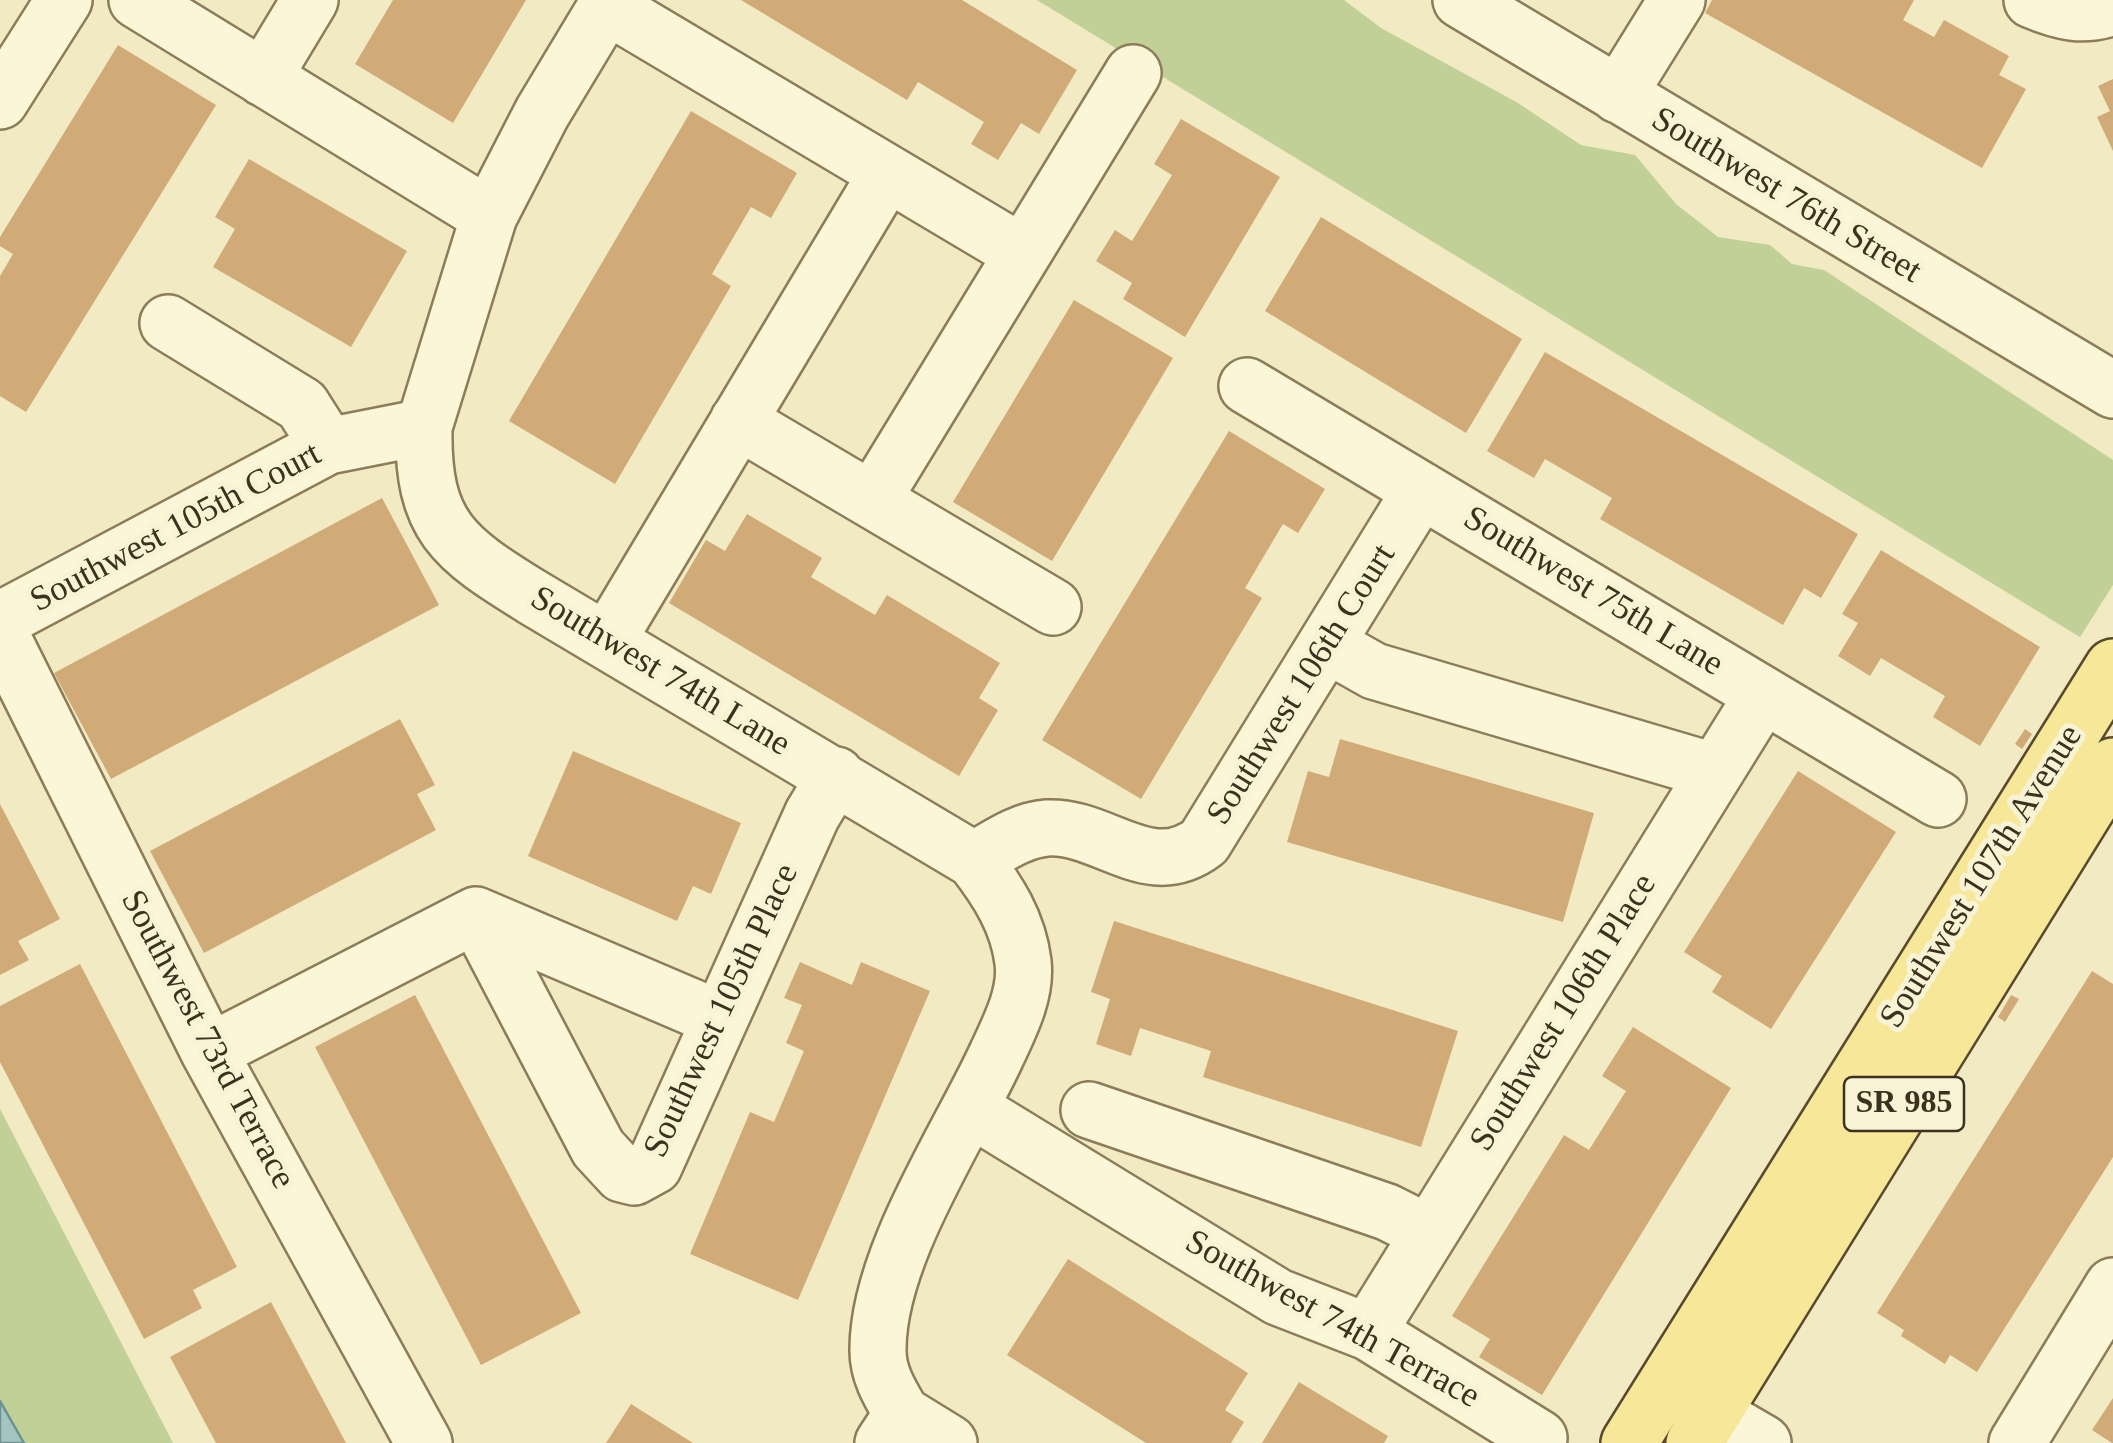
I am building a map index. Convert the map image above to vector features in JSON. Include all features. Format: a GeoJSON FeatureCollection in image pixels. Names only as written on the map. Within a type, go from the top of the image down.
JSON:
{"type":"FeatureCollection","features":[{"type":"Feature","properties":{"kind":"main road","name":"Southwest 107th Avenue"},"geometry":{"type":"LineString","coordinates":[[1629,1443],[2113,667]]}},
{"type":"Feature","properties":{"kind":"main road","name":"Southwest 107th Avenue"},"geometry":{"type":"LineString","coordinates":[[1703,1429],[2113,766]]}},
{"type":"Feature","properties":{"kind":"street"},"geometry":{"type":"LineString","coordinates":[[0,102],[64,0]]}},
{"type":"Feature","properties":{"kind":"street"},"geometry":{"type":"LineString","coordinates":[[136,0],[489,216]]}},
{"type":"Feature","properties":{"kind":"street"},"geometry":{"type":"LineString","coordinates":[[263,78],[310,0]]}},
{"type":"Feature","properties":{"kind":"street","name":"Southwest 76th Street"},"geometry":{"type":"LineString","coordinates":[[1460,0],[2113,390]]}},
{"type":"Feature","properties":{"kind":"street"},"geometry":{"type":"LineString","coordinates":[[1618,95],[1677,0]]}},
{"type":"Feature","properties":{"kind":"street"},"geometry":{"type":"LineString","coordinates":[[2032,0],[2058,11],[2083,14],[2113,7]]}},
{"type":"Feature","properties":{"kind":"street"},"geometry":{"type":"LineString","coordinates":[[424,427],[489,216],[542,114],[609,3],[1022,253]]}},
{"type":"Feature","properties":{"kind":"street"},"geometry":{"type":"LineString","coordinates":[[873,499],[1133,73]]}},
{"type":"Feature","properties":{"kind":"street"},"geometry":{"type":"LineString","coordinates":[[608,641],[886,172]]}},
{"type":"Feature","properties":{"kind":"street"},"geometry":{"type":"LineString","coordinates":[[168,323],[302,404],[328,446]]}},
{"type":"Feature","properties":{"kind":"street","name":"Southwest 75th Lane"},"geometry":{"type":"LineString","coordinates":[[1248,386],[1938,800]]}},
{"type":"Feature","properties":{"kind":"street"},"geometry":{"type":"LineString","coordinates":[[738,421],[1053,607]]}},
{"type":"Feature","properties":{"kind":"street","name":"Southwest 105th Court"},"geometry":{"type":"LineString","coordinates":[[0,620],[328,446],[424,427]]}},
{"type":"Feature","properties":{"kind":"street","name":"Southwest 74th Lane"},"geometry":{"type":"LineString","coordinates":[[424,427],[424,487],[431,504],[456,541],[495,574],[974,860]]}},
{"type":"Feature","properties":{"kind":"street","name":"Southwest 106th Court"},"geometry":{"type":"LineString","coordinates":[[974,860],[1022,834],[1050,828],[1091,837],[1142,857],[1174,858],[1192,851],[1215,828],[1421,490]]}},
{"type":"Feature","properties":{"kind":"street","name":"Southwest 73rd Terrace"},"geometry":{"type":"LineString","coordinates":[[0,633],[210,1052],[424,1443]]}},
{"type":"Feature","properties":{"kind":"street"},"geometry":{"type":"LineString","coordinates":[[1328,645],[1356,663],[1393,677],[1713,771]]}},
{"type":"Feature","properties":{"kind":"street","name":"Southwest 106th Place"},"geometry":{"type":"LineString","coordinates":[[1368,1332],[1763,695]]}},
{"type":"Feature","properties":{"kind":"street","name":"Southwest 105th Place"},"geometry":{"type":"LineString","coordinates":[[476,915],[598,1148],[622,1174],[634,1177],[654,1166],[812,815],[836,775]]}},
{"type":"Feature","properties":{"kind":"street"},"geometry":{"type":"LineString","coordinates":[[949,1443],[893,1429],[878,1354],[880,1324],[906,1238],[1010,1025],[1024,966],[1010,913],[974,860]]}},
{"type":"Feature","properties":{"kind":"street"},"geometry":{"type":"LineString","coordinates":[[210,1052],[476,915],[720,1019]]}},
{"type":"Feature","properties":{"kind":"street","name":"Southwest 74th Terrace"},"geometry":{"type":"LineString","coordinates":[[971,1109],[1278,1297],[1368,1332],[1539,1438]]}},
{"type":"Feature","properties":{"kind":"street"},"geometry":{"type":"LineString","coordinates":[[1089,1110],[1388,1212],[1429,1232]]}},
{"type":"Feature","properties":{"kind":"street"},"geometry":{"type":"LineString","coordinates":[[1155,1219],[1191,1145]]}},
{"type":"Feature","properties":{"kind":"street"},"geometry":{"type":"LineString","coordinates":[[2016,1443],[2113,1286]]}},
{"type":"Feature","properties":{"kind":"street"},"geometry":{"type":"LineString","coordinates":[[1665,1386],[1703,1429],[1763,1443]]}},
{"type":"Feature","properties":{"kind":"green space"},"geometry":{"type":"Polygon","coordinates":[[[1037,0],[1344,0],[1381,28],[1518,103],[1581,145],[1635,155],[1676,204],[1718,237],[1770,245],[1792,264],[1824,270],[2113,460],[2113,585],[2080,637],[1037,0]]]}},
{"type":"Feature","properties":{"kind":"green space"},"geometry":{"type":"Polygon","coordinates":[[[0,1109],[173,1443],[24,1443],[0,1401],[0,1109]]]}},
{"type":"Feature","properties":{"kind":"water"},"geometry":{"type":"Polygon","coordinates":[[[0,1401],[24,1443],[0,1443],[0,1401]]]}},
{"type":"Feature","properties":{"kind":"building"},"geometry":{"type":"Polygon","coordinates":[[[393,0],[526,0],[453,123],[355,64],[393,0]]]}},
{"type":"Feature","properties":{"kind":"building"},"geometry":{"type":"Polygon","coordinates":[[[741,0],[962,0],[1077,70],[1039,134],[1021,123],[998,160],[971,144],[984,122],[918,82],[907,100],[741,0]]]}},
{"type":"Feature","properties":{"kind":"building"},"geometry":{"type":"Polygon","coordinates":[[[1712,0],[1914,0],[1903,20],[1934,37],[1944,20],[2009,56],[1999,75],[2026,89],[1982,168],[1705,13],[1712,0]]]}},
{"type":"Feature","properties":{"kind":"building"},"geometry":{"type":"Polygon","coordinates":[[[118,45],[216,105],[26,412],[0,396],[0,276],[13,254],[0,246],[0,237],[118,45]]]}},
{"type":"Feature","properties":{"kind":"building"},"geometry":{"type":"Polygon","coordinates":[[[2113,79],[2113,151],[2097,117],[2110,111],[2098,86],[2113,79]]]}},
{"type":"Feature","properties":{"kind":"building"},"geometry":{"type":"Polygon","coordinates":[[[691,111],[797,173],[771,218],[751,207],[712,274],[731,286],[615,484],[509,421],[691,111]]]}},
{"type":"Feature","properties":{"kind":"building"},"geometry":{"type":"Polygon","coordinates":[[[1181,119],[1280,177],[1185,337],[1123,299],[1132,283],[1096,261],[1115,230],[1132,241],[1172,175],[1154,164],[1181,119]]]}},
{"type":"Feature","properties":{"kind":"building"},"geometry":{"type":"Polygon","coordinates":[[[249,159],[407,251],[351,347],[213,267],[235,229],[215,217],[249,159]]]}},
{"type":"Feature","properties":{"kind":"building"},"geometry":{"type":"Polygon","coordinates":[[[1321,217],[1522,339],[1466,433],[1265,311],[1321,217]]]}},
{"type":"Feature","properties":{"kind":"building"},"geometry":{"type":"Polygon","coordinates":[[[1074,300],[1173,358],[1052,561],[953,502],[1074,300]]]}},
{"type":"Feature","properties":{"kind":"building"},"geometry":{"type":"Polygon","coordinates":[[[1545,352],[1858,534],[1821,598],[1804,588],[1783,625],[1600,519],[1612,498],[1545,459],[1534,478],[1487,451],[1545,352]]]}},
{"type":"Feature","properties":{"kind":"building"},"geometry":{"type":"Polygon","coordinates":[[[1229,431],[1325,489],[1298,533],[1283,524],[1245,588],[1262,598],[1141,799],[1042,740],[1229,431]]]}},
{"type":"Feature","properties":{"kind":"building"},"geometry":{"type":"Polygon","coordinates":[[[382,498],[439,605],[111,779],[54,673],[382,498]]]}},
{"type":"Feature","properties":{"kind":"building"},"geometry":{"type":"Polygon","coordinates":[[[747,514],[822,558],[811,577],[875,615],[887,595],[1000,663],[979,698],[998,710],[959,776],[669,603],[706,540],[725,551],[747,514]]]}},
{"type":"Feature","properties":{"kind":"building"},"geometry":{"type":"Polygon","coordinates":[[[1881,550],[2040,647],[1980,746],[1933,717],[1945,696],[1881,658],[1870,676],[1838,656],[1858,623],[1842,614],[1881,550]]]}},
{"type":"Feature","properties":{"kind":"building"},"geometry":{"type":"Polygon","coordinates":[[[400,719],[435,785],[417,794],[436,830],[204,953],[150,851],[400,719]]]}},
{"type":"Feature","properties":{"kind":"building"},"geometry":{"type":"Polygon","coordinates":[[[2025,729],[2032,734],[2022,749],[2015,744],[2025,729]]]}},
{"type":"Feature","properties":{"kind":"building"},"geometry":{"type":"Polygon","coordinates":[[[1340,739],[1594,813],[1563,922],[1287,842],[1308,771],[1329,777],[1340,739]]]}},
{"type":"Feature","properties":{"kind":"building"},"geometry":{"type":"Polygon","coordinates":[[[573,751],[741,823],[711,894],[693,886],[677,921],[528,856],[573,751]]]}},
{"type":"Feature","properties":{"kind":"building"},"geometry":{"type":"Polygon","coordinates":[[[1798,771],[1896,832],[1771,1029],[1712,992],[1722,976],[1684,952],[1798,771]]]}},
{"type":"Feature","properties":{"kind":"building"},"geometry":{"type":"Polygon","coordinates":[[[0,804],[60,919],[18,941],[29,960],[0,975],[0,804]]]}},
{"type":"Feature","properties":{"kind":"building"},"geometry":{"type":"Polygon","coordinates":[[[1114,921],[1458,1031],[1421,1147],[1203,1077],[1211,1051],[1140,1028],[1131,1056],[1096,1044],[1110,999],[1091,992],[1114,921]]]}},
{"type":"Feature","properties":{"kind":"building"},"geometry":{"type":"Polygon","coordinates":[[[800,962],[852,985],[861,962],[930,991],[798,1300],[690,1254],[750,1112],[774,1122],[804,1051],[786,1043],[802,1005],[784,998],[800,962]]]}},
{"type":"Feature","properties":{"kind":"building"},"geometry":{"type":"Polygon","coordinates":[[[80,964],[237,1267],[193,1290],[202,1308],[144,1339],[0,1062],[0,1006],[80,964]]]}},
{"type":"Feature","properties":{"kind":"building"},"geometry":{"type":"Polygon","coordinates":[[[2092,971],[2113,984],[2113,1157],[1977,1372],[1950,1355],[1945,1364],[1901,1336],[1904,1330],[1877,1313],[2092,971]]]}},
{"type":"Feature","properties":{"kind":"building"},"geometry":{"type":"Polygon","coordinates":[[[415,995],[581,1313],[481,1365],[315,1047],[415,995]]]}},
{"type":"Feature","properties":{"kind":"building"},"geometry":{"type":"Polygon","coordinates":[[[2011,995],[2019,999],[2005,1022],[1998,1017],[2011,995]]]}},
{"type":"Feature","properties":{"kind":"building"},"geometry":{"type":"Polygon","coordinates":[[[1633,1027],[1731,1088],[1542,1395],[1479,1357],[1490,1339],[1452,1316],[1564,1135],[1589,1150],[1626,1091],[1602,1076],[1633,1027]]]}},
{"type":"Feature","properties":{"kind":"building"},"geometry":{"type":"Polygon","coordinates":[[[1068,1259],[1248,1373],[1225,1410],[1244,1422],[1231,1443],[1146,1443],[1007,1355],[1068,1259]]]}},
{"type":"Feature","properties":{"kind":"building"},"geometry":{"type":"Polygon","coordinates":[[[271,1302],[346,1443],[216,1443],[170,1357],[271,1302]]]}},
{"type":"Feature","properties":{"kind":"building"},"geometry":{"type":"Polygon","coordinates":[[[1299,1382],[1388,1436],[1384,1443],[1262,1443],[1299,1382]]]}},
{"type":"Feature","properties":{"kind":"building"},"geometry":{"type":"Polygon","coordinates":[[[2113,1398],[2113,1443],[2112,1443],[2092,1430],[2113,1398]]]}},
{"type":"Feature","properties":{"kind":"building"},"geometry":{"type":"Polygon","coordinates":[[[631,1404],[693,1443],[606,1443],[631,1404]]]}}]}
